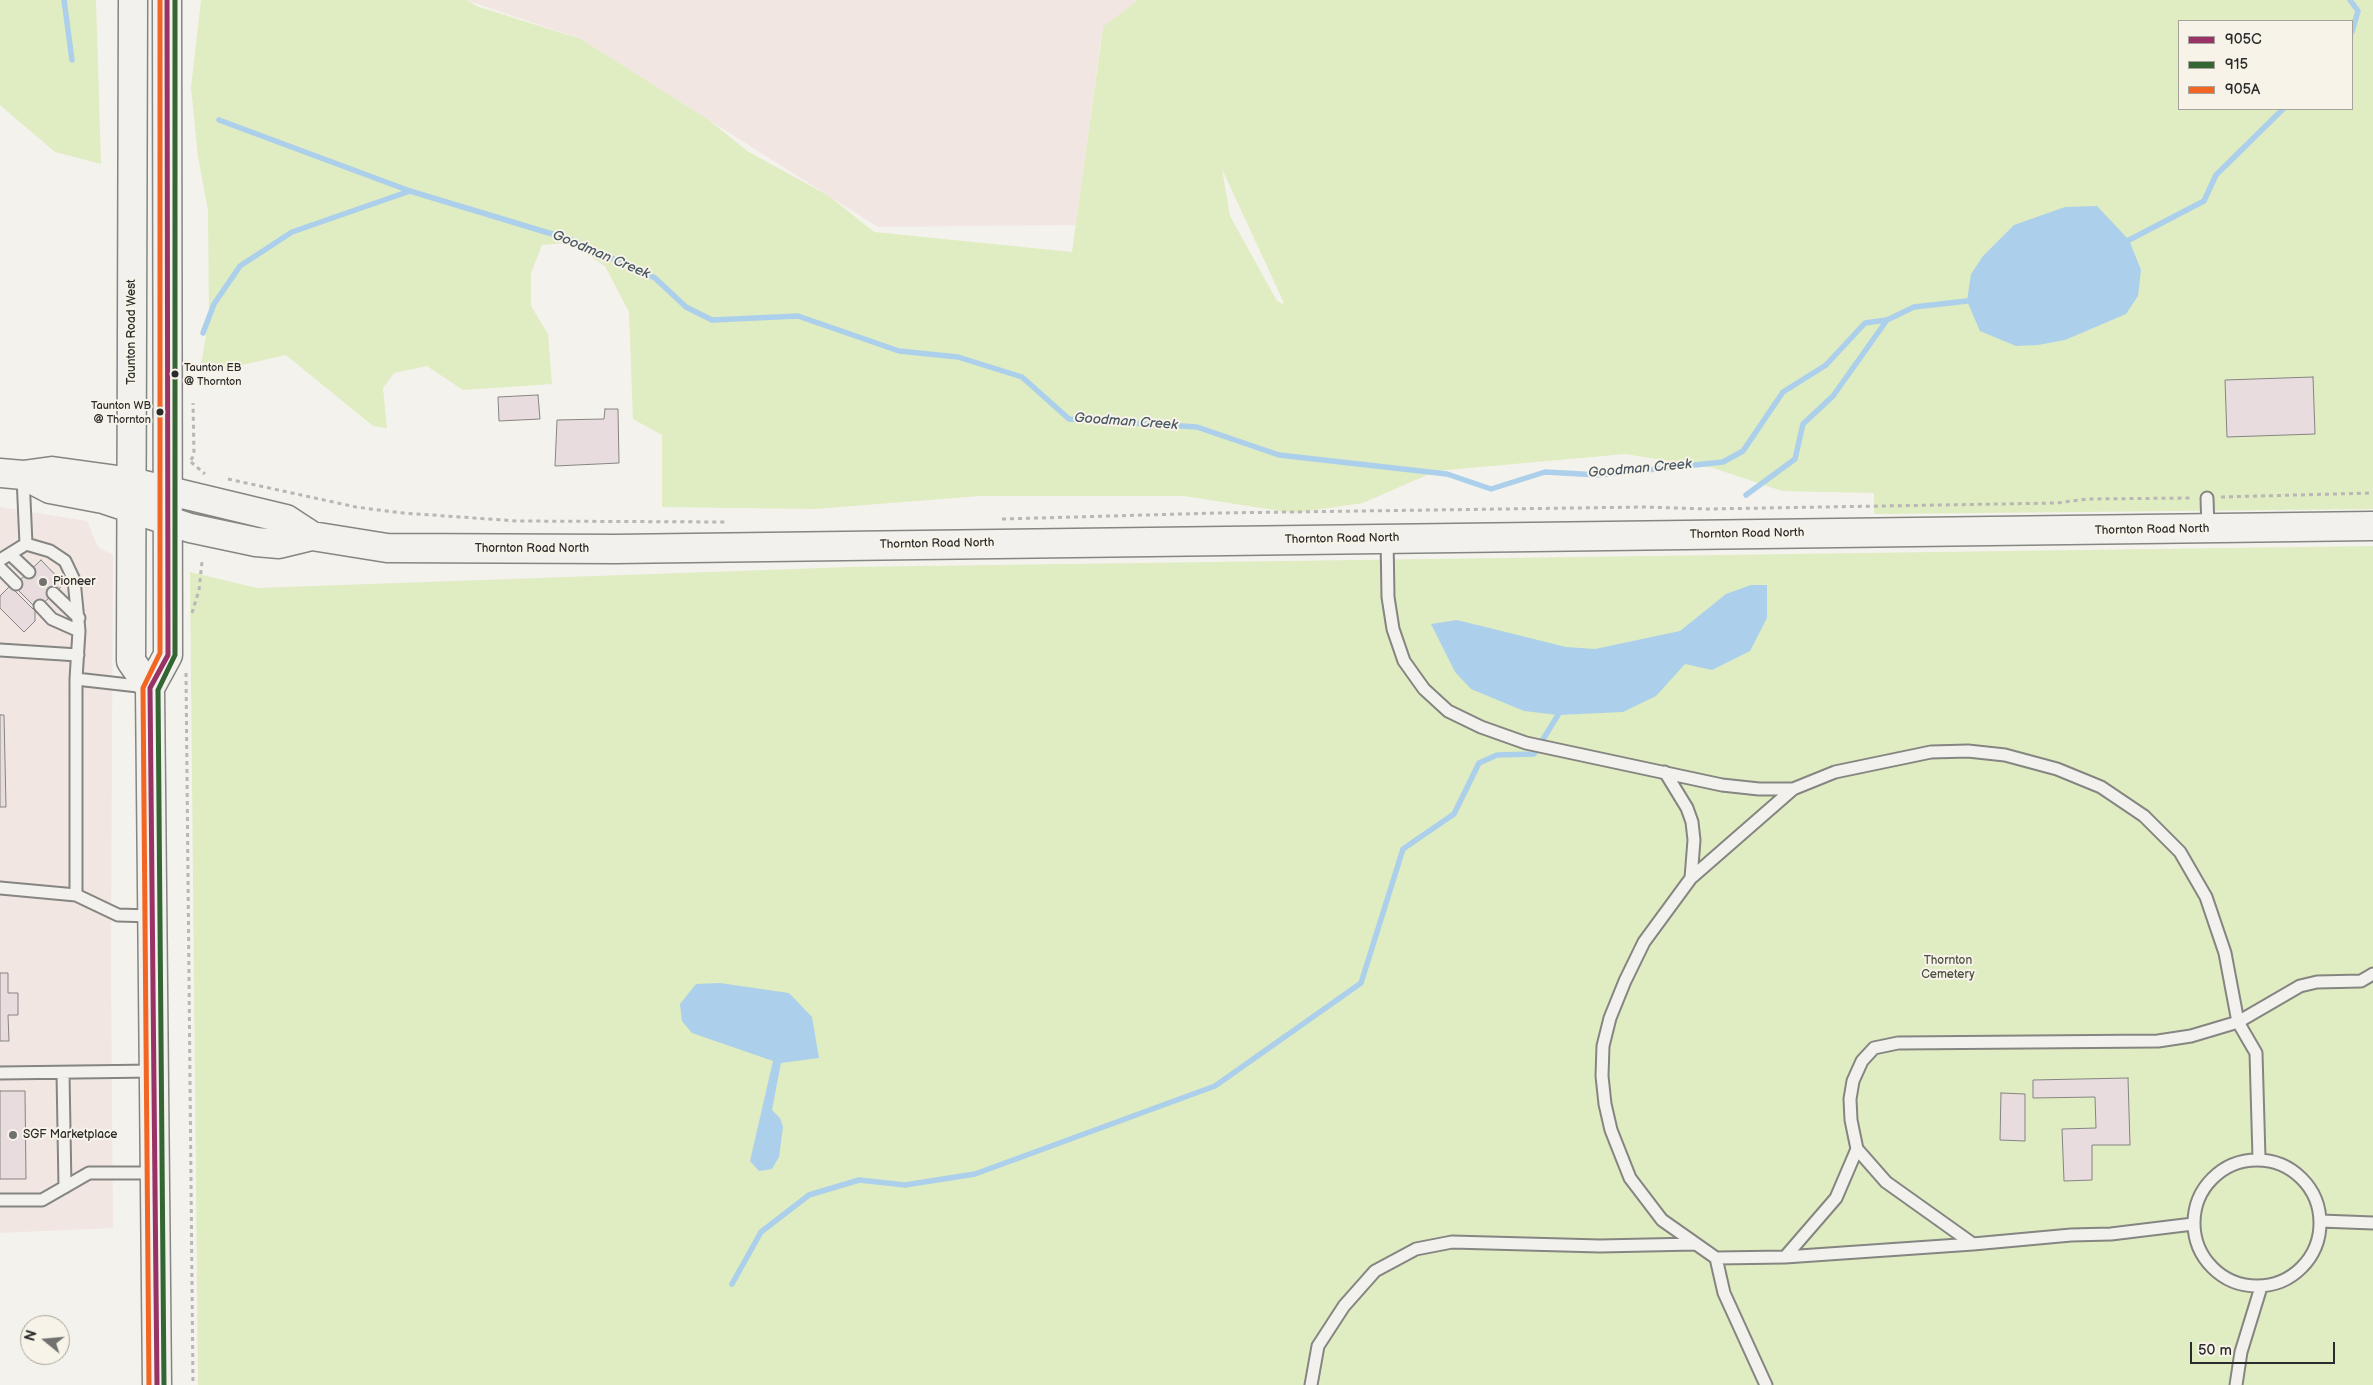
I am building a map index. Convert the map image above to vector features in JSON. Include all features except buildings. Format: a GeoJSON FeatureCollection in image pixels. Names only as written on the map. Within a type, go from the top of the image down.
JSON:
{"type":"FeatureCollection","features":[{"type":"Feature","properties":{"kind":"main road","name":"Taunton Road West"},"geometry":{"type":"LineString","coordinates":[[133,0],[131,661],[150,688]]}},
{"type":"Feature","properties":{"kind":"main road"},"geometry":{"type":"LineString","coordinates":[[157,1385],[150,688],[168,655],[167,0]]}},
{"type":"Feature","properties":{"kind":"main road","name":"Thornton Road North"},"geometry":{"type":"LineString","coordinates":[[12,474],[52,471],[132,482],[286,519],[312,536]]}},
{"type":"Feature","properties":{"kind":"main road","name":"Thornton Road North"},"geometry":{"type":"LineString","coordinates":[[12,474],[50,489],[103,499],[169,521],[256,542],[279,544],[312,536],[387,548],[518,550],[2373,526]]}},
{"type":"Feature","properties":{"kind":"lane"},"geometry":{"type":"LineString","coordinates":[[12,474],[26,544]]}},
{"type":"Feature","properties":{"kind":"lane"},"geometry":{"type":"LineString","coordinates":[[2207,498],[2208,529]]}},
{"type":"Feature","properties":{"kind":"lane"},"geometry":{"type":"LineString","coordinates":[[1386,538],[1388,597],[1393,629],[1404,661],[1424,689],[1448,711],[1481,727],[1526,743],[1722,785],[1793,789]]}},
{"type":"Feature","properties":{"kind":"lane"},"geometry":{"type":"LineString","coordinates":[[0,560],[11,555],[26,544]]}},
{"type":"Feature","properties":{"kind":"lane"},"geometry":{"type":"LineString","coordinates":[[26,544],[50,551],[64,562],[74,580],[79,631],[76,679],[76,895]]}},
{"type":"Feature","properties":{"kind":"lane"},"geometry":{"type":"LineString","coordinates":[[11,555],[29,572]]}},
{"type":"Feature","properties":{"kind":"lane"},"geometry":{"type":"LineString","coordinates":[[0,568],[16,584]]}},
{"type":"Feature","properties":{"kind":"lane"},"geometry":{"type":"LineString","coordinates":[[53,594],[78,618]]}},
{"type":"Feature","properties":{"kind":"lane"},"geometry":{"type":"LineString","coordinates":[[40,606],[52,618],[79,631]]}},
{"type":"Feature","properties":{"kind":"lane"},"geometry":{"type":"LineString","coordinates":[[0,650],[78,655]]}},
{"type":"Feature","properties":{"kind":"lane"},"geometry":{"type":"LineString","coordinates":[[76,679],[150,688]]}},
{"type":"Feature","properties":{"kind":"lane"},"geometry":{"type":"LineString","coordinates":[[2193,1224],[2111,1234],[2071,1235],[1786,1258],[1716,1258],[1662,1220],[1630,1178],[1611,1130],[1602,1076],[1603,1046],[1610,1018],[1644,942],[1691,878],[1793,789],[1835,772],[1885,760],[1931,752],[1968,751],[2005,755],[2057,769],[2101,787],[2144,816],[2180,852],[2206,898],[2225,953],[2238,1022],[2256,1053],[2259,1158]]}},
{"type":"Feature","properties":{"kind":"lane"},"geometry":{"type":"LineString","coordinates":[[1665,772],[1687,808],[1692,822],[1694,840],[1691,878]]}},
{"type":"Feature","properties":{"kind":"lane"},"geometry":{"type":"LineString","coordinates":[[0,888],[76,895],[118,915],[152,916]]}},
{"type":"Feature","properties":{"kind":"lane"},"geometry":{"type":"LineString","coordinates":[[1973,1244],[1886,1182],[1857,1149],[1851,1120],[1850,1099],[1852,1081],[1862,1061],[1874,1048],[1898,1044],[2158,1041],[2191,1036],[2238,1022],[2300,986],[2317,982],[2361,981],[2373,974]]}},
{"type":"Feature","properties":{"kind":"lane"},"geometry":{"type":"LineString","coordinates":[[0,1073],[154,1071]]}},
{"type":"Feature","properties":{"kind":"lane"},"geometry":{"type":"LineString","coordinates":[[63,1073],[65,1187]]}},
{"type":"Feature","properties":{"kind":"lane"},"geometry":{"type":"LineString","coordinates":[[1786,1258],[1836,1198],[1857,1149]]}},
{"type":"Feature","properties":{"kind":"lane"},"geometry":{"type":"LineString","coordinates":[[2259,1158],[2286,1165],[2310,1187],[2317,1202],[2321,1222],[2315,1250],[2303,1268],[2290,1278],[2270,1286],[2261,1287],[2233,1282],[2222,1276],[2206,1261],[2196,1241],[2193,1224],[2198,1200],[2206,1186],[2229,1166],[2259,1158]]}},
{"type":"Feature","properties":{"kind":"lane"},"geometry":{"type":"LineString","coordinates":[[0,1200],[42,1200],[89,1173],[155,1173]]}},
{"type":"Feature","properties":{"kind":"lane"},"geometry":{"type":"LineString","coordinates":[[2321,1222],[2373,1223]]}},
{"type":"Feature","properties":{"kind":"lane"},"geometry":{"type":"LineString","coordinates":[[1311,1385],[1318,1346],[1344,1306],[1375,1271],[1416,1249],[1452,1242],[1600,1246],[1696,1244]]}},
{"type":"Feature","properties":{"kind":"lane"},"geometry":{"type":"LineString","coordinates":[[1716,1258],[1724,1292],[1766,1385]]}},
{"type":"Feature","properties":{"kind":"lane"},"geometry":{"type":"LineString","coordinates":[[2236,1385],[2241,1352],[2261,1287]]}},
{"type":"Feature","properties":{"kind":"path"},"geometry":{"type":"LineString","coordinates":[[190,462],[203,474],[212,476]]}},
{"type":"Feature","properties":{"kind":"path"},"geometry":{"type":"LineString","coordinates":[[222,478],[356,507],[403,513],[517,521],[736,522]]}},
{"type":"Feature","properties":{"kind":"path"},"geometry":{"type":"LineString","coordinates":[[996,519],[1218,513],[1645,507],[1707,509],[2057,503],[2087,498],[2207,498],[2373,493]]}},
{"type":"Feature","properties":{"kind":"path"},"geometry":{"type":"LineString","coordinates":[[191,619],[199,590],[202,562]]}},
{"type":"Feature","properties":{"kind":"path"},"geometry":{"type":"LineString","coordinates":[[186,663],[193,1385]]}},
{"type":"Feature","properties":{"kind":"shaded area"},"geometry":{"type":"Polygon","coordinates":[[[466,0],[1138,0],[1102,29],[1076,225],[878,227],[581,39],[466,0]]]}},
{"type":"Feature","properties":{"kind":"shaded area"},"geometry":{"type":"Polygon","coordinates":[[[0,507],[87,521],[98,547],[113,555],[111,959],[113,1228],[0,1233],[0,507]]]}},
{"type":"Feature","properties":{"kind":"green space"},"geometry":{"type":"Polygon","coordinates":[[[0,0],[96,0],[101,164],[55,152],[0,105],[0,0]]]}},
{"type":"Feature","properties":{"kind":"green space"},"geometry":{"type":"Polygon","coordinates":[[[201,0],[466,0],[479,7],[581,39],[709,120],[747,151],[829,196],[874,232],[1072,252],[1103,27],[1138,0],[2373,0],[2373,509],[1874,514],[1874,493],[1782,491],[1713,468],[1625,454],[1436,471],[1363,503],[1294,513],[1184,496],[979,496],[815,509],[662,507],[662,435],[633,419],[629,312],[605,266],[584,252],[565,243],[542,245],[531,273],[531,306],[548,334],[552,384],[463,390],[427,366],[394,373],[383,388],[387,428],[373,426],[286,355],[224,369],[200,371],[209,317],[208,210],[198,157],[191,87],[201,0]],[[1222,169],[1230,216],[1277,301],[1284,303],[1222,169]]]}},
{"type":"Feature","properties":{"kind":"green space","name":"Thornton Cemetery"},"geometry":{"type":"Polygon","coordinates":[[[2373,546],[2373,1385],[198,1385],[190,572],[257,588],[850,567],[2373,546]]]}},
{"type":"Feature","properties":{"kind":"water"},"geometry":{"type":"Polygon","coordinates":[[[2097,206],[2129,240],[2141,270],[2138,296],[2126,314],[2065,340],[2038,345],[2016,346],[1980,331],[1967,301],[1971,274],[1983,256],[2014,225],[2065,207],[2097,206]]]}},
{"type":"Feature","properties":{"kind":"water"},"geometry":{"type":"Polygon","coordinates":[[[1751,585],[1767,585],[1767,618],[1750,651],[1712,670],[1685,664],[1656,696],[1623,712],[1558,715],[1524,711],[1471,689],[1455,672],[1431,624],[1457,620],[1566,647],[1595,649],[1680,631],[1726,594],[1751,585]]]}},
{"type":"Feature","properties":{"kind":"water"},"geometry":{"type":"Polygon","coordinates":[[[720,983],[789,993],[812,1017],[819,1058],[781,1063],[772,1110],[780,1118],[783,1127],[779,1157],[772,1169],[759,1171],[750,1161],[773,1061],[692,1033],[682,1021],[680,1004],[696,984],[720,983]]]}},
{"type":"Feature","properties":{"kind":"waterway","name":"Goodman Creek"},"geometry":{"type":"LineString","coordinates":[[64,0],[72,60]]}},
{"type":"Feature","properties":{"kind":"waterway","name":"Goodman Creek"},"geometry":{"type":"LineString","coordinates":[[2350,0],[2358,11],[2353,28]]}},
{"type":"Feature","properties":{"kind":"waterway","name":"Goodman Creek"},"geometry":{"type":"LineString","coordinates":[[2129,240],[2204,201],[2216,175],[2282,110]]}},
{"type":"Feature","properties":{"kind":"waterway","name":"Goodman Creek"},"geometry":{"type":"LineString","coordinates":[[219,120],[410,191],[572,240],[655,278],[686,307],[712,320],[798,316],[899,351],[958,357],[1022,377],[1069,419],[1197,427],[1279,455],[1447,474],[1491,489],[1545,472],[1599,475],[1723,462],[1743,451],[1783,392],[1826,365],[1865,323],[1887,320],[1914,307],[1967,301]]}},
{"type":"Feature","properties":{"kind":"waterway"},"geometry":{"type":"LineString","coordinates":[[203,333],[214,304],[240,266],[292,232],[410,191]]}},
{"type":"Feature","properties":{"kind":"waterway"},"geometry":{"type":"LineString","coordinates":[[1746,495],[1795,459],[1803,424],[1833,396],[1887,320]]}},
{"type":"Feature","properties":{"kind":"waterway"},"geometry":{"type":"LineString","coordinates":[[732,1284],[761,1232],[809,1195],[859,1180],[905,1185],[975,1174],[1215,1086],[1361,983],[1403,849],[1454,814],[1479,763],[1497,755],[1534,754],[1558,715]]}},
{"type":"Feature","properties":{"kind":"transit line","name":"905A"},"geometry":{"type":"LineString","coordinates":[[149,1385],[143,688],[160,653],[160,0]]}},
{"type":"Feature","properties":{"kind":"transit line","name":"905C"},"geometry":{"type":"LineString","coordinates":[[157,1385],[150,688],[168,655],[167,0]]}},
{"type":"Feature","properties":{"kind":"transit line","name":"915"},"geometry":{"type":"LineString","coordinates":[[164,1385],[158,690],[175,655],[175,0]]}},
{"type":"Feature","properties":{"kind":"place","name":"Taunton EB @ Thornton"},"geometry":{"type":"Point","coordinates":[175,374]}},
{"type":"Feature","properties":{"kind":"place","name":"Taunton WB @ Thornton"},"geometry":{"type":"Point","coordinates":[160,412]}},
{"type":"Feature","properties":{"kind":"place","name":"Pioneer"},"geometry":{"type":"Point","coordinates":[43,582]}},
{"type":"Feature","properties":{"kind":"place","name":"SGF Marketplace"},"geometry":{"type":"Point","coordinates":[13,1135]}}]}
